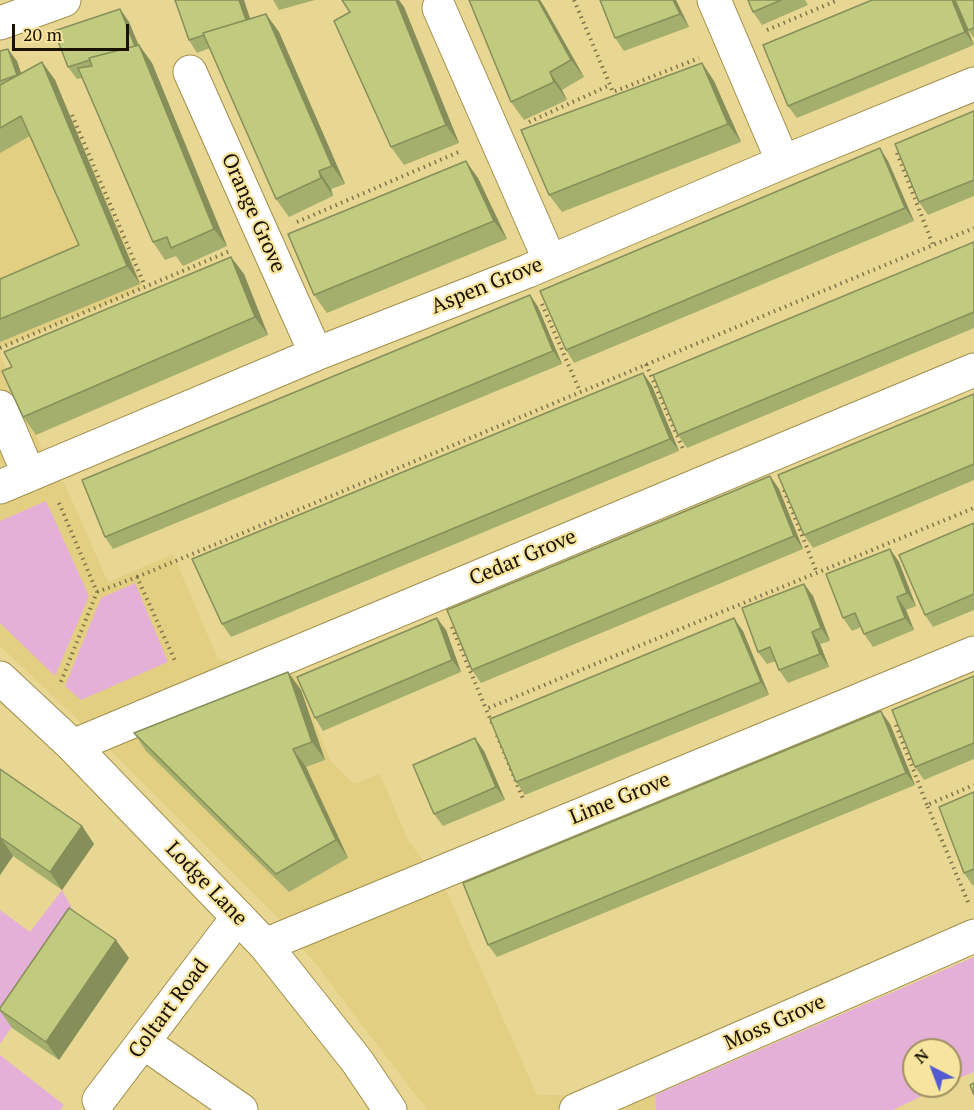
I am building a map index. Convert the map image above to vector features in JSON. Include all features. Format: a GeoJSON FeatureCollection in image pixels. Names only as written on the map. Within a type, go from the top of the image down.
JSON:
{"type":"FeatureCollection","features":[{"type":"Feature","properties":{"kind":"street"},"geometry":{"type":"LineString","coordinates":[[0,23],[64,0]]}},
{"type":"Feature","properties":{"kind":"street"},"geometry":{"type":"LineString","coordinates":[[714,0],[783,162]]}},
{"type":"Feature","properties":{"kind":"street"},"geometry":{"type":"LineString","coordinates":[[439,8],[499,146],[539,266]]}},
{"type":"Feature","properties":{"kind":"street","name":"Orange Grove"},"geometry":{"type":"LineString","coordinates":[[190,72],[316,354]]}},
{"type":"Feature","properties":{"kind":"street","name":"Aspen Grove"},"geometry":{"type":"LineString","coordinates":[[24,477],[316,354],[539,266],[974,84]]}},
{"type":"Feature","properties":{"kind":"street","name":"Cedar Grove"},"geometry":{"type":"LineString","coordinates":[[73,746],[974,370]]}},
{"type":"Feature","properties":{"kind":"street"},"geometry":{"type":"LineString","coordinates":[[0,407],[24,477]]}},
{"type":"Feature","properties":{"kind":"street","name":"Lime Grove"},"geometry":{"type":"LineString","coordinates":[[265,945],[974,653]]}},
{"type":"Feature","properties":{"kind":"street","name":"Lodge Lane"},"geometry":{"type":"LineString","coordinates":[[2,684],[73,746],[265,945],[357,1061],[390,1110]]}},
{"type":"Feature","properties":{"kind":"street","name":"Coltart Road"},"geometry":{"type":"LineString","coordinates":[[99,1100],[238,917]]}},
{"type":"Feature","properties":{"kind":"street","name":"Moss Grove"},"geometry":{"type":"LineString","coordinates":[[576,1110],[972,921]]}},
{"type":"Feature","properties":{"kind":"street"},"geometry":{"type":"LineString","coordinates":[[143,1042],[241,1110]]}},
{"type":"Feature","properties":{"kind":"path"},"geometry":{"type":"LineString","coordinates":[[574,0],[613,93],[734,48],[838,0]]}},
{"type":"Feature","properties":{"kind":"path"},"geometry":{"type":"LineString","coordinates":[[0,348],[263,236],[499,146],[610,85]]}},
{"type":"Feature","properties":{"kind":"path"},"geometry":{"type":"LineString","coordinates":[[72,116],[145,286]]}},
{"type":"Feature","properties":{"kind":"path"},"geometry":{"type":"LineString","coordinates":[[885,121],[933,245]]}},
{"type":"Feature","properties":{"kind":"path"},"geometry":{"type":"LineString","coordinates":[[45,720],[97,592],[974,228]]}},
{"type":"Feature","properties":{"kind":"path"},"geometry":{"type":"LineString","coordinates":[[539,266],[580,391]]}},
{"type":"Feature","properties":{"kind":"path"},"geometry":{"type":"LineString","coordinates":[[646,364],[699,485]]}},
{"type":"Feature","properties":{"kind":"path"},"geometry":{"type":"LineString","coordinates":[[770,456],[817,573]]}},
{"type":"Feature","properties":{"kind":"path"},"geometry":{"type":"LineString","coordinates":[[24,477],[97,592]]}},
{"type":"Feature","properties":{"kind":"path"},"geometry":{"type":"LineString","coordinates":[[486,709],[974,508]]}},
{"type":"Feature","properties":{"kind":"path"},"geometry":{"type":"LineString","coordinates":[[137,577],[191,697]]}},
{"type":"Feature","properties":{"kind":"path"},"geometry":{"type":"LineString","coordinates":[[438,594],[537,834]]}},
{"type":"Feature","properties":{"kind":"path"},"geometry":{"type":"LineString","coordinates":[[882,691],[972,921]]}},
{"type":"Feature","properties":{"kind":"path"},"geometry":{"type":"LineString","coordinates":[[927,805],[974,785]]}},
{"type":"Feature","properties":{"kind":"shaded area"},"geometry":{"type":"Polygon","coordinates":[[[55,80],[144,288],[0,348],[0,109],[55,80]]]}},
{"type":"Feature","properties":{"kind":"shaded area"},"geometry":{"type":"Polygon","coordinates":[[[0,354],[43,451],[0,467],[0,354]]]}},
{"type":"Feature","properties":{"kind":"shaded area"},"geometry":{"type":"Polygon","coordinates":[[[0,470],[64,482],[108,582],[173,554],[218,659],[296,674],[330,760],[354,784],[380,774],[408,840],[447,892],[537,1095],[655,1095],[656,1110],[427,1110],[318,967],[274,914],[122,762],[0,646],[0,470]]]}},
{"type":"Feature","properties":{"kind":"shaded area"},"geometry":{"type":"Polygon","coordinates":[[[46,501],[89,596],[55,676],[0,623],[0,521],[46,501]]]}},
{"type":"Feature","properties":{"kind":"shaded area"},"geometry":{"type":"Polygon","coordinates":[[[135,583],[168,662],[81,700],[65,686],[101,598],[135,583]]]}},
{"type":"Feature","properties":{"kind":"shaded area"},"geometry":{"type":"Polygon","coordinates":[[[62,890],[82,926],[0,1044],[0,910],[30,932],[62,890]]]}},
{"type":"Feature","properties":{"kind":"shaded area"},"geometry":{"type":"Polygon","coordinates":[[[974,957],[974,1072],[962,1077],[962,1038],[902,1038],[902,1098],[918,1098],[893,1110],[656,1110],[655,1095],[974,957]]]}},
{"type":"Feature","properties":{"kind":"shaded area"},"geometry":{"type":"Polygon","coordinates":[[[0,1055],[64,1105],[60,1110],[0,1110],[0,1055]]]}},
{"type":"Feature","properties":{"kind":"building"},"geometry":{"type":"Polygon","coordinates":[[[175,0],[239,0],[246,20],[203,33],[204,35],[189,40],[175,0]]]}},
{"type":"Feature","properties":{"kind":"building"},"geometry":{"type":"Polygon","coordinates":[[[342,0],[396,0],[446,125],[391,147],[334,21],[350,12],[342,0]]]}},
{"type":"Feature","properties":{"kind":"building"},"geometry":{"type":"Polygon","coordinates":[[[469,0],[538,0],[571,60],[550,72],[554,82],[511,102],[469,0]]]}},
{"type":"Feature","properties":{"kind":"building"},"geometry":{"type":"Polygon","coordinates":[[[600,0],[673,0],[680,14],[615,38],[600,0]]]}},
{"type":"Feature","properties":{"kind":"building"},"geometry":{"type":"Polygon","coordinates":[[[748,0],[781,0],[753,12],[748,0]]]}},
{"type":"Feature","properties":{"kind":"building"},"geometry":{"type":"Polygon","coordinates":[[[872,0],[952,0],[965,32],[788,106],[763,45],[872,0]]]}},
{"type":"Feature","properties":{"kind":"building"},"geometry":{"type":"Polygon","coordinates":[[[955,0],[974,0],[974,28],[968,30],[955,0]]]}},
{"type":"Feature","properties":{"kind":"building"},"geometry":{"type":"Polygon","coordinates":[[[120,9],[135,46],[89,58],[90,60],[68,67],[54,31],[120,9]]]}},
{"type":"Feature","properties":{"kind":"building"},"geometry":{"type":"Polygon","coordinates":[[[266,14],[332,166],[319,171],[321,178],[276,199],[203,33],[266,14]]]}},
{"type":"Feature","properties":{"kind":"building"},"geometry":{"type":"Polygon","coordinates":[[[139,45],[214,229],[171,248],[167,237],[153,242],[78,68],[92,66],[89,58],[139,45]]]}},
{"type":"Feature","properties":{"kind":"building"},"geometry":{"type":"Polygon","coordinates":[[[8,49],[17,75],[0,81],[0,51],[8,49]]]}},
{"type":"Feature","properties":{"kind":"building"},"geometry":{"type":"Polygon","coordinates":[[[42,62],[127,266],[0,319],[0,279],[79,245],[21,116],[0,128],[0,85],[42,62]]]}},
{"type":"Feature","properties":{"kind":"building"},"geometry":{"type":"Polygon","coordinates":[[[702,63],[728,124],[549,195],[521,130],[702,63]]]}},
{"type":"Feature","properties":{"kind":"building"},"geometry":{"type":"Polygon","coordinates":[[[974,111],[974,180],[919,202],[895,144],[974,111]]]}},
{"type":"Feature","properties":{"kind":"building"},"geometry":{"type":"Polygon","coordinates":[[[880,148],[905,208],[566,350],[540,291],[880,148]]]}},
{"type":"Feature","properties":{"kind":"building"},"geometry":{"type":"Polygon","coordinates":[[[466,161],[494,221],[314,295],[288,234],[466,161]]]}},
{"type":"Feature","properties":{"kind":"building"},"geometry":{"type":"Polygon","coordinates":[[[974,242],[974,312],[678,435],[653,375],[974,242]]]}},
{"type":"Feature","properties":{"kind":"building"},"geometry":{"type":"Polygon","coordinates":[[[231,257],[255,317],[23,417],[2,371],[12,367],[4,352],[231,257]]]}},
{"type":"Feature","properties":{"kind":"building"},"geometry":{"type":"Polygon","coordinates":[[[530,295],[553,351],[105,537],[82,480],[530,295]]]}},
{"type":"Feature","properties":{"kind":"building"},"geometry":{"type":"Polygon","coordinates":[[[643,373],[670,439],[222,624],[192,559],[643,373]]]}},
{"type":"Feature","properties":{"kind":"building"},"geometry":{"type":"Polygon","coordinates":[[[974,394],[974,464],[804,535],[778,475],[974,394]]]}},
{"type":"Feature","properties":{"kind":"building"},"geometry":{"type":"Polygon","coordinates":[[[770,476],[794,536],[472,670],[447,610],[770,476]]]}},
{"type":"Feature","properties":{"kind":"building"},"geometry":{"type":"Polygon","coordinates":[[[974,523],[974,594],[925,615],[899,555],[974,523]]]}},
{"type":"Feature","properties":{"kind":"building"},"geometry":{"type":"Polygon","coordinates":[[[890,549],[907,593],[897,597],[905,618],[864,634],[855,613],[843,618],[826,574],[890,549]]]}},
{"type":"Feature","properties":{"kind":"building"},"geometry":{"type":"Polygon","coordinates":[[[804,584],[821,628],[812,632],[820,654],[779,670],[770,647],[758,652],[742,608],[804,584]]]}},
{"type":"Feature","properties":{"kind":"building"},"geometry":{"type":"Polygon","coordinates":[[[437,618],[452,660],[315,718],[297,677],[437,618]]]}},
{"type":"Feature","properties":{"kind":"building"},"geometry":{"type":"Polygon","coordinates":[[[734,618],[761,682],[516,782],[490,719],[734,618]]]}},
{"type":"Feature","properties":{"kind":"building"},"geometry":{"type":"Polygon","coordinates":[[[288,672],[312,742],[293,749],[336,840],[276,874],[134,733],[288,672]]]}},
{"type":"Feature","properties":{"kind":"building"},"geometry":{"type":"Polygon","coordinates":[[[974,676],[974,743],[915,767],[892,710],[974,676]]]}},
{"type":"Feature","properties":{"kind":"building"},"geometry":{"type":"Polygon","coordinates":[[[881,711],[906,773],[488,945],[463,883],[881,711]]]}},
{"type":"Feature","properties":{"kind":"building"},"geometry":{"type":"Polygon","coordinates":[[[475,738],[496,787],[434,814],[413,765],[475,738]]]}},
{"type":"Feature","properties":{"kind":"building"},"geometry":{"type":"Polygon","coordinates":[[[0,769],[82,826],[50,872],[0,839],[0,769]]]}},
{"type":"Feature","properties":{"kind":"building"},"geometry":{"type":"Polygon","coordinates":[[[974,792],[974,869],[964,873],[939,807],[974,792]]]}},
{"type":"Feature","properties":{"kind":"building"},"geometry":{"type":"Polygon","coordinates":[[[69,908],[116,940],[46,1042],[0,1008],[69,908]]]}},
{"type":"Feature","properties":{"kind":"building"},"geometry":{"type":"Polygon","coordinates":[[[974,1083],[974,1095],[970,1085],[974,1083]]]}}]}
